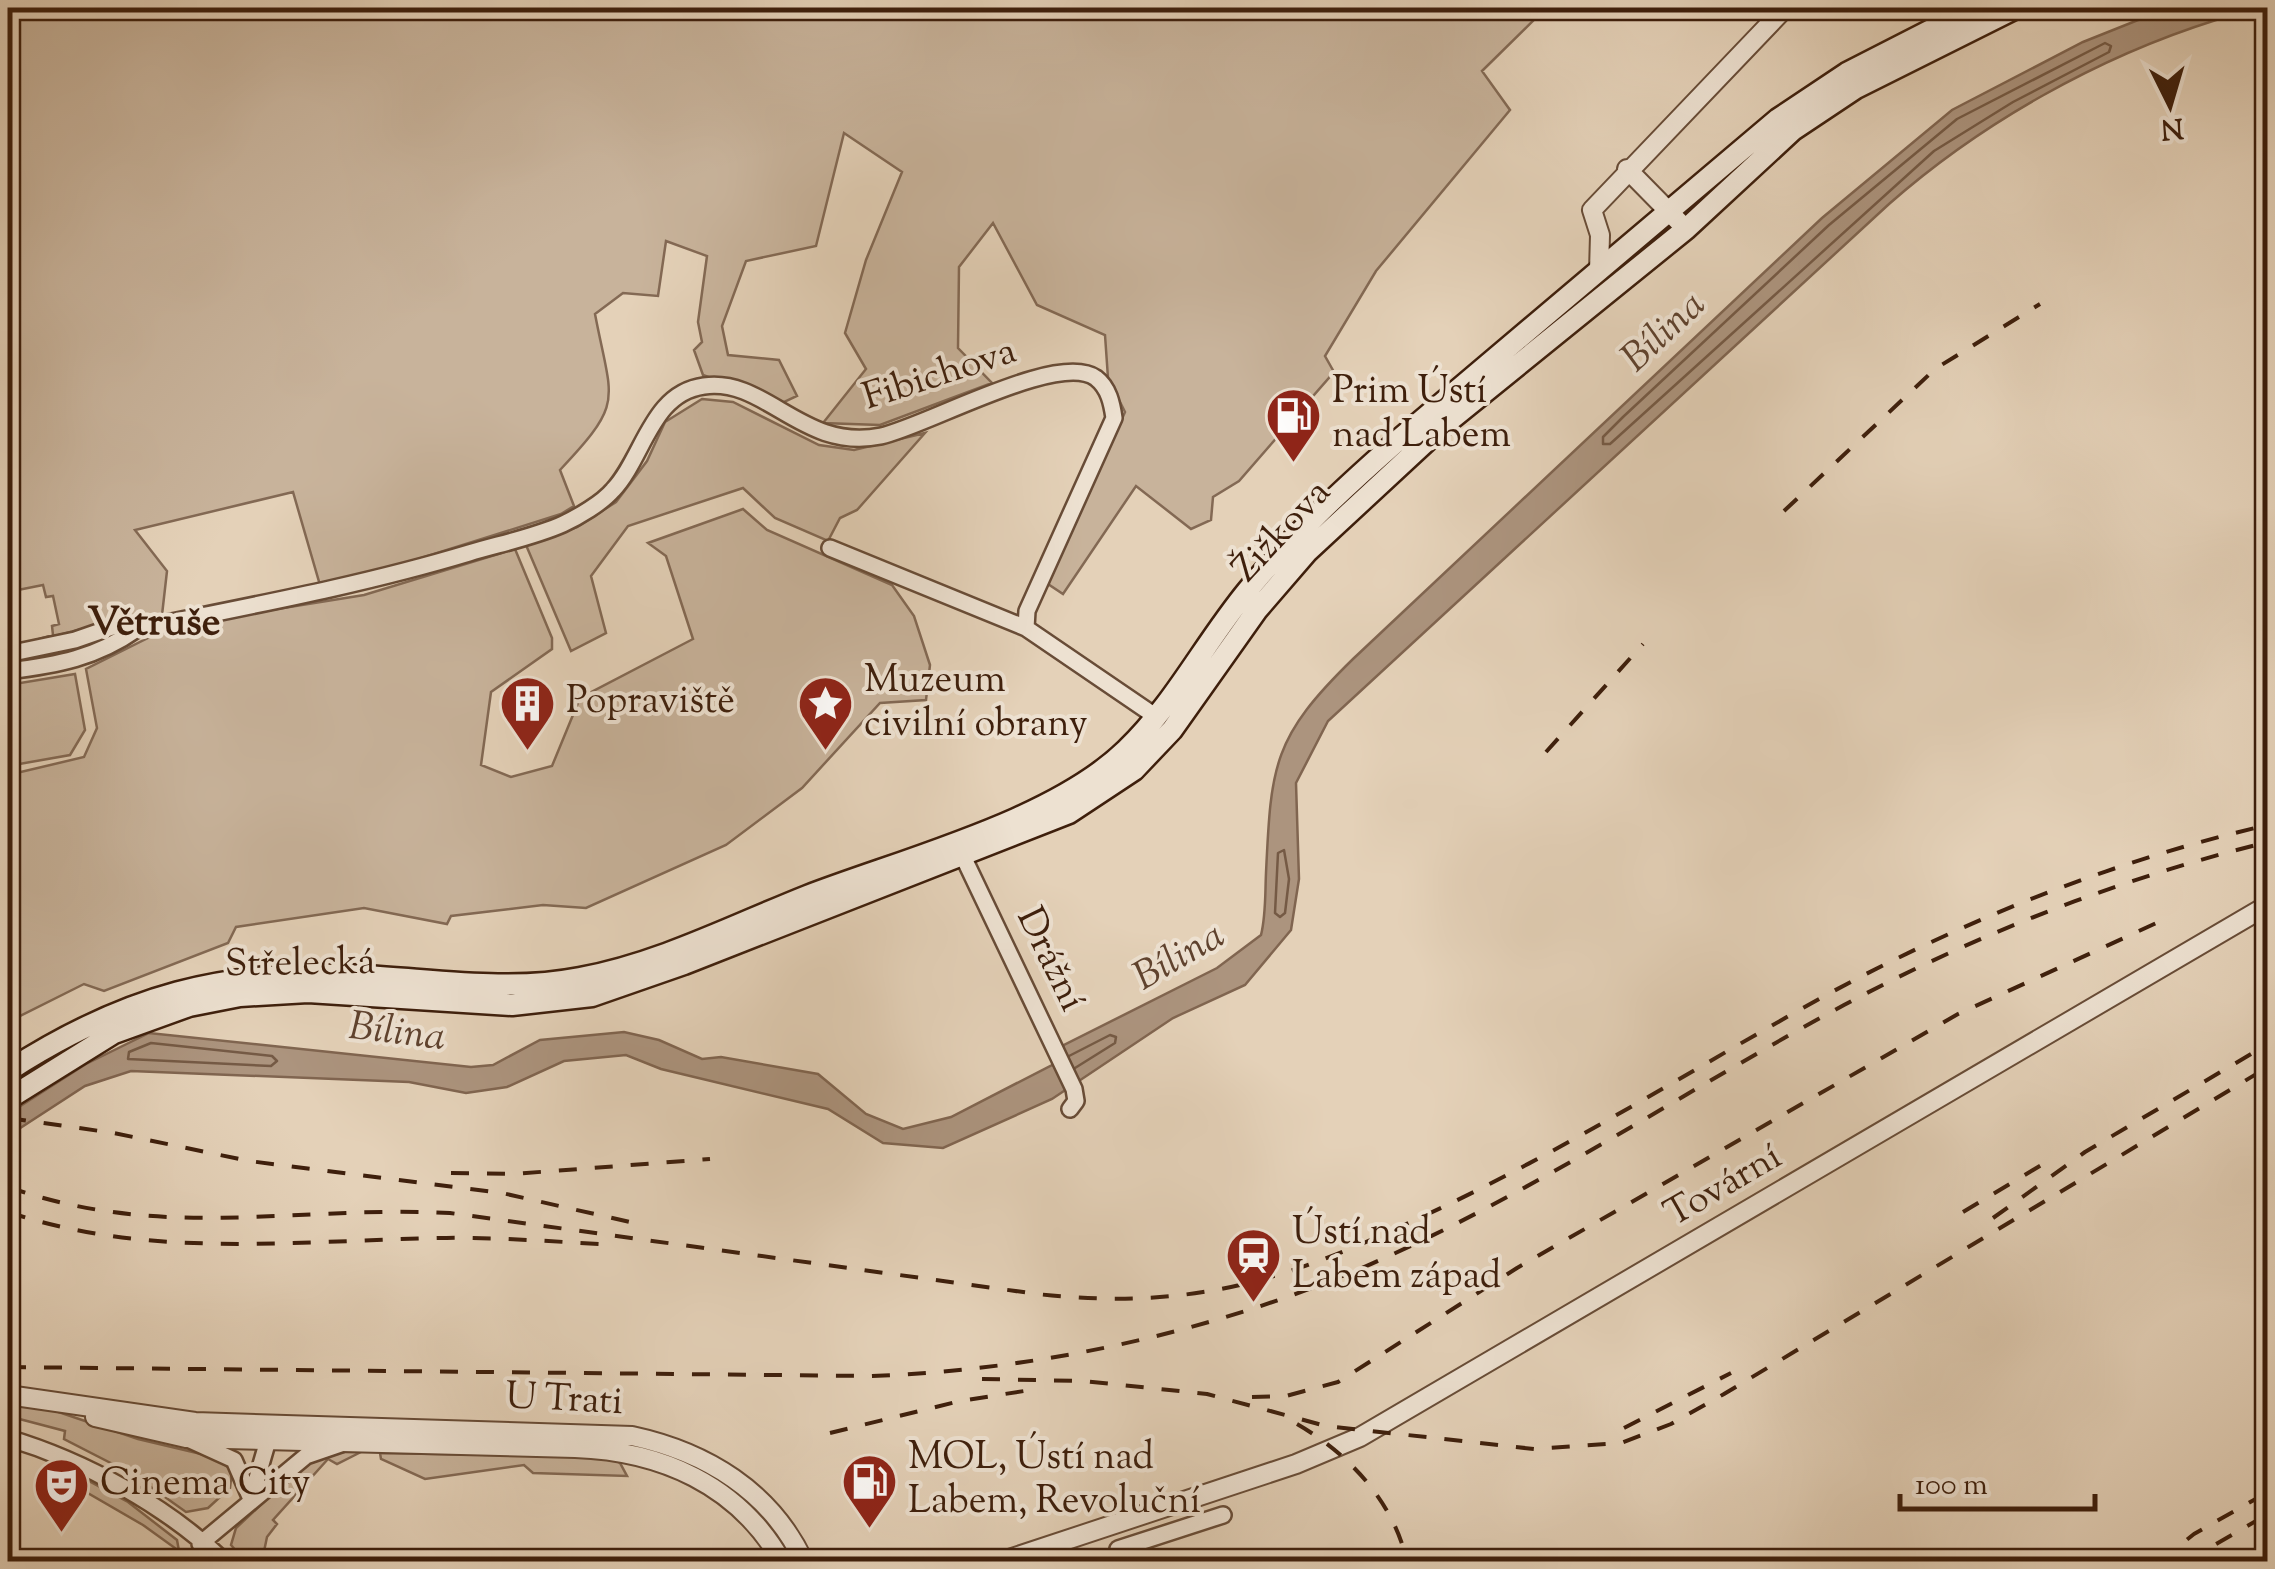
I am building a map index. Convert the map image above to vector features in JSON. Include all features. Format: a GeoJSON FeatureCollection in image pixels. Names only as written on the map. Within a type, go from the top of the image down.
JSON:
{"type":"FeatureCollection","features":[{"type":"Feature","properties":{"kind":"main road","name":"Žižkova"},"geometry":{"type":"LineString","coordinates":[[959,848],[1078,786],[1123,753],[1158,718],[1247,592],[1342,490],[1667,210],[1805,99],[1974,8]]}},
{"type":"Feature","properties":{"kind":"main road","name":"Žižkova"},"geometry":{"type":"LineString","coordinates":[[556,992],[629,984],[959,848],[1069,813],[1134,770],[1172,730],[1257,610],[1352,506],[1686,228],[1793,130],[1856,88],[2016,8]]}},
{"type":"Feature","properties":{"kind":"main road","name":"Střelecká"},"geometry":{"type":"LineString","coordinates":[[8,1071],[58,1040],[142,1000],[241,977],[308,973],[556,992]]}},
{"type":"Feature","properties":{"kind":"main road","name":"Střelecká"},"geometry":{"type":"LineString","coordinates":[[8,1099],[114,1033],[189,1006],[240,996],[308,992],[512,1005],[556,992]]}},
{"type":"Feature","properties":{"kind":"street"},"geometry":{"type":"LineString","coordinates":[[1599,271],[1600,235],[1592,210],[1627,169],[1785,8]]}},
{"type":"Feature","properties":{"kind":"street"},"geometry":{"type":"LineString","coordinates":[[1627,169],[1686,228]]}},
{"type":"Feature","properties":{"kind":"street","name":"Fibichova"},"geometry":{"type":"LineString","coordinates":[[8,671],[81,660],[106,651],[137,629],[363,584],[564,524],[612,492],[633,463],[657,414],[684,393],[705,385],[747,392],[812,431],[834,438],[874,437],[1062,370],[1080,372],[1096,378],[1111,398],[1114,418],[1027,612],[1026,628]]}},
{"type":"Feature","properties":{"kind":"street"},"geometry":{"type":"LineString","coordinates":[[830,548],[1026,628],[1158,718]]}},
{"type":"Feature","properties":{"kind":"street","name":"Fibichova"},"geometry":{"type":"LineString","coordinates":[[8,654],[120,624],[137,629]]}},
{"type":"Feature","properties":{"kind":"street","name":"Drážní"},"geometry":{"type":"LineString","coordinates":[[959,848],[1074,1089],[1076,1101],[1070,1109]]}},
{"type":"Feature","properties":{"kind":"street","name":"Tovární"},"geometry":{"type":"LineString","coordinates":[[1000,1562],[1200,1497],[1322,1454],[1370,1432],[2268,905]]}},
{"type":"Feature","properties":{"kind":"street","name":"U Trati"},"geometry":{"type":"LineString","coordinates":[[252,1499],[234,1460],[186,1438],[8,1395],[341,1444],[574,1448],[648,1457],[725,1494],[753,1519],[782,1562]]}},
{"type":"Feature","properties":{"kind":"street","name":"U Trati"},"geometry":{"type":"LineString","coordinates":[[186,1438],[591,1432],[650,1440],[707,1461],[744,1484],[784,1526],[804,1562]]}},
{"type":"Feature","properties":{"kind":"street"},"geometry":{"type":"LineString","coordinates":[[252,1499],[271,1434]]}},
{"type":"Feature","properties":{"kind":"street"},"geometry":{"type":"LineString","coordinates":[[8,1438],[102,1475],[156,1507],[224,1562]]}},
{"type":"Feature","properties":{"kind":"street","name":"U Trati"},"geometry":{"type":"LineString","coordinates":[[200,1544],[306,1456],[341,1444]]}},
{"type":"Feature","properties":{"kind":"street"},"geometry":{"type":"LineString","coordinates":[[1110,1526],[1120,1555],[1222,1515]]}},
{"type":"Feature","properties":{"kind":"street"},"geometry":{"type":"LineString","coordinates":[[200,1544],[208,1562]]}},
{"type":"Feature","properties":{"kind":"shaded area"},"geometry":{"type":"Polygon","coordinates":[[[8,8],[1543,11],[1482,71],[1510,110],[1376,271],[1325,356],[1334,372],[1239,481],[1213,497],[1211,520],[1191,529],[1136,486],[1063,594],[1048,584],[1125,412],[1108,378],[1105,335],[1037,305],[993,223],[959,267],[958,348],[992,383],[880,425],[823,423],[866,369],[845,333],[866,260],[902,172],[844,133],[816,246],[746,261],[722,326],[728,355],[779,360],[797,396],[780,404],[703,375],[694,350],[702,342],[698,322],[707,256],[666,241],[658,296],[623,293],[595,314],[609,384],[608,400],[595,429],[560,470],[574,506],[561,514],[361,577],[320,585],[293,492],[135,530],[167,571],[162,615],[121,619],[8,648],[53,635],[52,626],[59,624],[53,596],[46,597],[43,585],[8,592],[8,8]]]}},
{"type":"Feature","properties":{"kind":"shaded area"},"geometry":{"type":"Polygon","coordinates":[[[702,399],[733,402],[819,445],[854,450],[925,433],[857,510],[840,518],[828,541],[775,518],[743,488],[628,526],[591,576],[606,633],[571,651],[526,545],[577,527],[616,502],[647,461],[665,422],[702,399]]]}},
{"type":"Feature","properties":{"kind":"shaded area"},"geometry":{"type":"Polygon","coordinates":[[[743,509],[767,530],[892,585],[914,616],[930,665],[926,700],[880,703],[802,788],[726,845],[586,908],[543,905],[451,916],[447,924],[364,908],[236,927],[228,943],[104,991],[84,984],[8,1022],[8,775],[84,757],[97,728],[86,669],[172,626],[364,595],[515,549],[552,638],[552,649],[491,692],[481,765],[511,777],[552,766],[580,698],[693,639],[666,556],[648,543],[743,509]]]}},
{"type":"Feature","properties":{"kind":"shaded area"},"geometry":{"type":"Polygon","coordinates":[[[75,674],[85,730],[70,755],[8,766],[8,685],[75,674]]]}},
{"type":"Feature","properties":{"kind":"shaded area"},"geometry":{"type":"Polygon","coordinates":[[[8,1404],[35,1404],[138,1439],[218,1458],[232,1471],[230,1488],[208,1508],[186,1512],[134,1475],[64,1439],[65,1431],[8,1416],[8,1404]]]}},
{"type":"Feature","properties":{"kind":"shaded area"},"geometry":{"type":"Polygon","coordinates":[[[333,1452],[361,1452],[337,1464],[328,1459],[273,1520],[277,1524],[267,1537],[262,1561],[245,1561],[231,1545],[236,1528],[311,1458],[333,1452]]]}},
{"type":"Feature","properties":{"kind":"shaded area"},"geometry":{"type":"Polygon","coordinates":[[[380,1453],[609,1457],[620,1463],[627,1476],[533,1473],[524,1465],[425,1479],[381,1459],[380,1453]]]}},
{"type":"Feature","properties":{"kind":"shaded area"},"geometry":{"type":"Polygon","coordinates":[[[85,1479],[128,1502],[177,1540],[179,1551],[74,1485],[85,1479]]]}},
{"type":"Feature","properties":{"kind":"water"},"geometry":{"type":"Polygon","coordinates":[[[2168,8],[2267,8],[2172,35],[2085,73],[1962,146],[1889,204],[1328,721],[1296,783],[1299,879],[1291,930],[1245,985],[1173,1018],[1052,1099],[943,1148],[883,1143],[828,1109],[661,1069],[626,1055],[564,1061],[507,1087],[466,1093],[409,1082],[131,1071],[85,1086],[8,1136],[8,1114],[86,1064],[149,1033],[471,1067],[493,1065],[540,1040],[624,1032],[659,1040],[702,1059],[721,1057],[818,1074],[866,1114],[903,1129],[951,1117],[1052,1065],[1064,1045],[1217,968],[1261,935],[1270,805],[1281,754],[1306,710],[1353,659],[1822,218],[1952,110],[2083,42],[2168,8]]]}},
{"type":"Feature","properties":{"kind":"railway"},"geometry":{"type":"LineString","coordinates":[[1784,511],[1935,369],[2040,304]]}},
{"type":"Feature","properties":{"kind":"railway"},"geometry":{"type":"LineString","coordinates":[[1546,752],[1643,644]]}},
{"type":"Feature","properties":{"kind":"railway"},"geometry":{"type":"LineString","coordinates":[[8,1187],[66,1204],[175,1217],[450,1213],[1058,1296],[1141,1298],[1203,1292],[1306,1266],[1459,1199],[1830,993],[1935,940],[2098,874],[2268,825]]}},
{"type":"Feature","properties":{"kind":"railway"},"geometry":{"type":"LineString","coordinates":[[8,1367],[870,1376],[997,1366],[1122,1344],[1245,1311],[1364,1267],[1487,1208],[1894,979],[2051,910],[2158,873],[2268,842]]}},
{"type":"Feature","properties":{"kind":"railway"},"geometry":{"type":"LineString","coordinates":[[1252,1397],[1286,1396],[1338,1382],[1517,1268],[1958,1014],[2163,920]]}},
{"type":"Feature","properties":{"kind":"railway"},"geometry":{"type":"LineString","coordinates":[[1993,1218],[2085,1152],[2268,1044]]}},
{"type":"Feature","properties":{"kind":"railway"},"geometry":{"type":"LineString","coordinates":[[982,1379],[1083,1381],[1207,1394],[1326,1426],[1534,1449],[1621,1443],[1671,1424],[1724,1394],[2268,1067]]}},
{"type":"Feature","properties":{"kind":"railway"},"geometry":{"type":"LineString","coordinates":[[8,1118],[114,1133],[249,1161],[502,1193],[643,1225]]}},
{"type":"Feature","properties":{"kind":"railway"},"geometry":{"type":"LineString","coordinates":[[1963,1212],[2053,1158]]}},
{"type":"Feature","properties":{"kind":"railway"},"geometry":{"type":"LineString","coordinates":[[451,1173],[513,1174],[710,1159]]}},
{"type":"Feature","properties":{"kind":"railway"},"geometry":{"type":"LineString","coordinates":[[8,1212],[61,1227],[167,1242],[459,1238],[599,1244]]}},
{"type":"Feature","properties":{"kind":"railway"},"geometry":{"type":"LineString","coordinates":[[1624,1428],[1731,1373]]}},
{"type":"Feature","properties":{"kind":"railway"},"geometry":{"type":"LineString","coordinates":[[830,1433],[960,1401],[1024,1391]]}},
{"type":"Feature","properties":{"kind":"railway"},"geometry":{"type":"LineString","coordinates":[[1297,1424],[1334,1450],[1367,1482],[1392,1519],[1407,1562]]}},
{"type":"Feature","properties":{"kind":"railway"},"geometry":{"type":"LineString","coordinates":[[2159,1562],[2194,1534],[2268,1492]]}},
{"type":"Feature","properties":{"kind":"railway"},"geometry":{"type":"LineString","coordinates":[[2185,1562],[2268,1514]]}},
{"type":"Feature","properties":{"kind":"place","name":"Prim Ústí nad Labem"},"geometry":{"type":"Point","coordinates":[1293,464]}},
{"type":"Feature","properties":{"kind":"place","name":"Popraviště"},"geometry":{"type":"Point","coordinates":[527,752]}},
{"type":"Feature","properties":{"kind":"place","name":"Muzeum civilní obrany"},"geometry":{"type":"Point","coordinates":[825,753]}},
{"type":"Feature","properties":{"kind":"place","name":"Ústí nad Labem západ"},"geometry":{"type":"Point","coordinates":[1253,1305]}},
{"type":"Feature","properties":{"kind":"place","name":"MOL, Ústí nad Labem, Revoluční"},"geometry":{"type":"Point","coordinates":[869,1530]}},
{"type":"Feature","properties":{"kind":"place","name":"Cinema City"},"geometry":{"type":"Point","coordinates":[61,1534]}},
{"type":"Feature","properties":{"kind":"district","name":"Větruše"},"geometry":{"type":"Point","coordinates":[154,624]}},
{"type":"Feature","properties":{"kind":"water label","name":"Bílina"},"geometry":{"type":"Point","coordinates":[1665,333]}},
{"type":"Feature","properties":{"kind":"water label","name":"Bílina"},"geometry":{"type":"Point","coordinates":[1180,958]}},
{"type":"Feature","properties":{"kind":"water label","name":"Bílina"},"geometry":{"type":"Point","coordinates":[397,1034]}}]}
